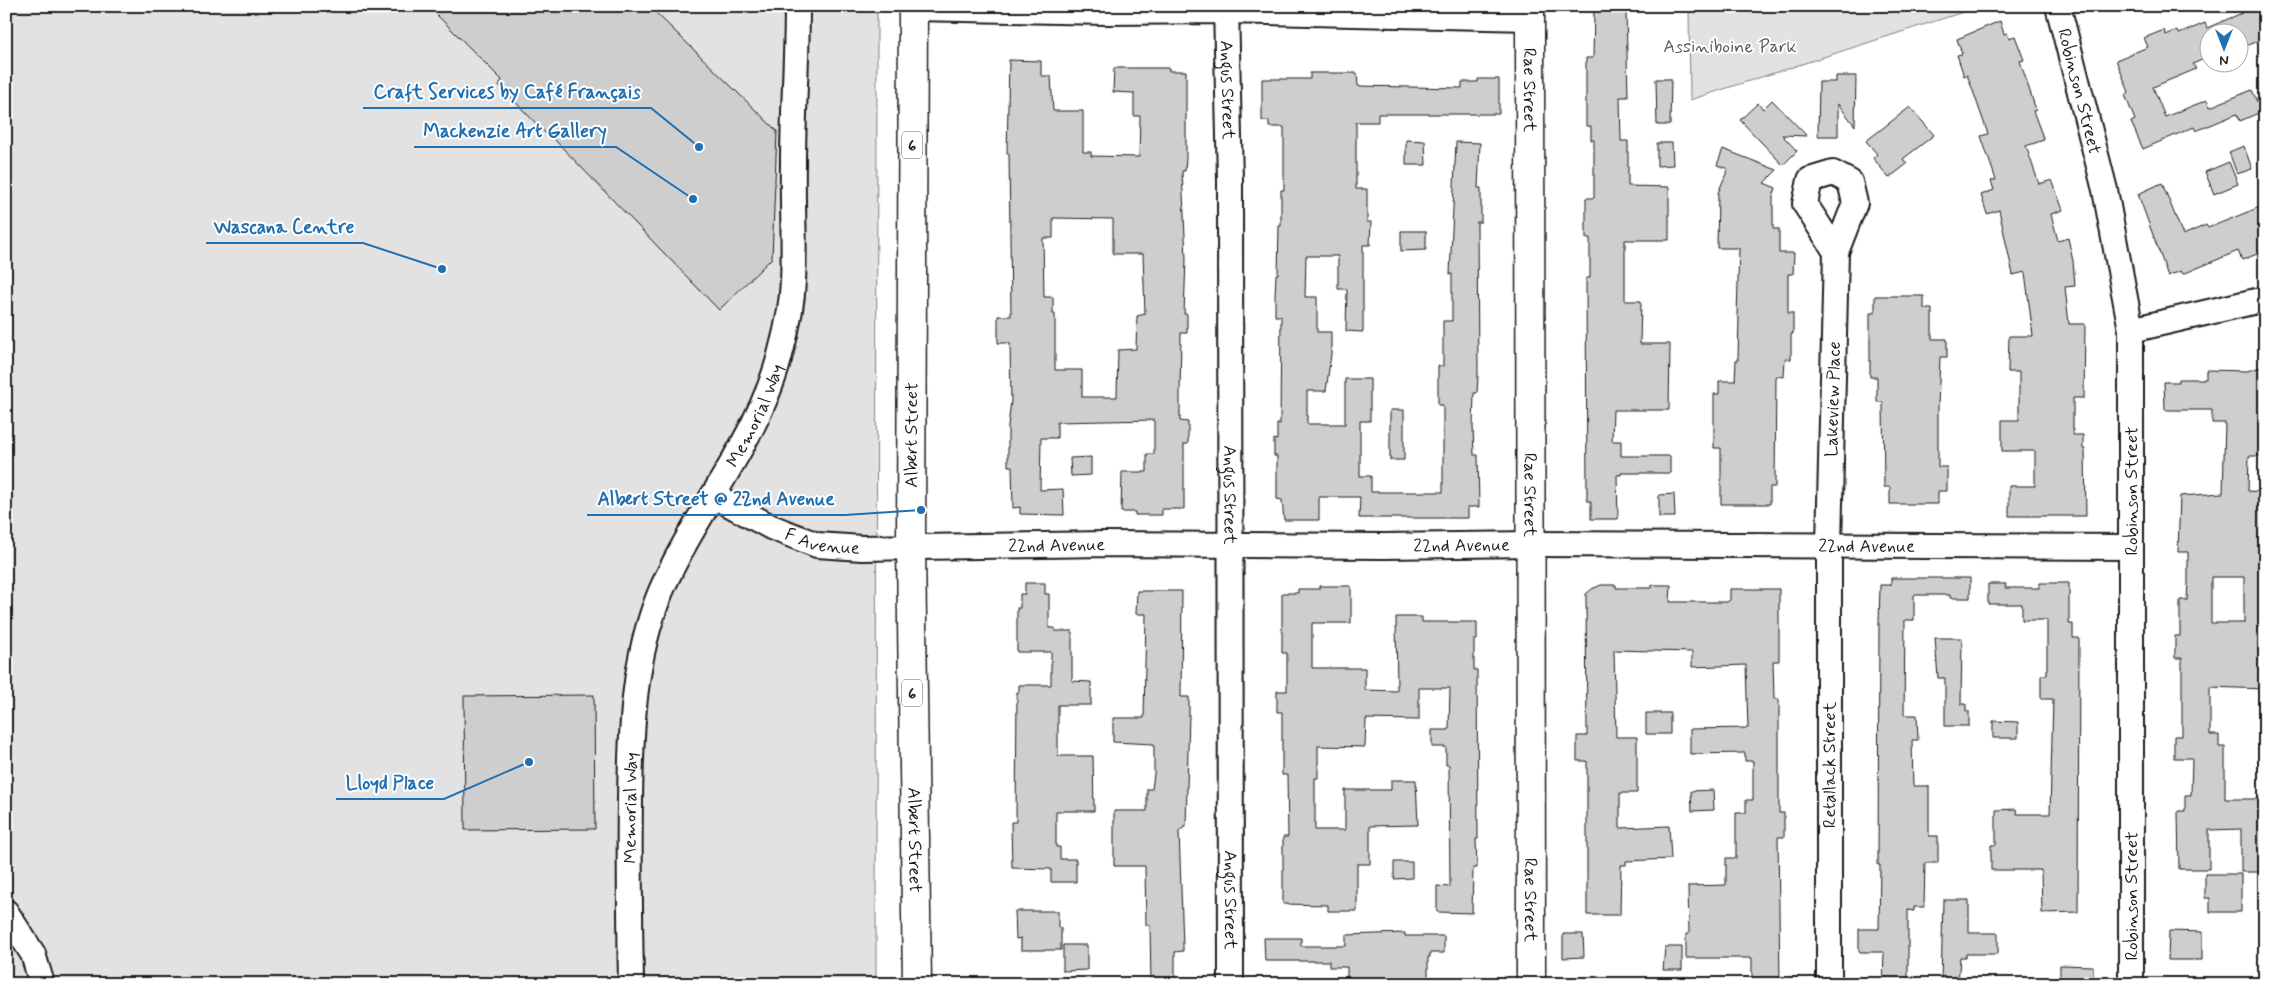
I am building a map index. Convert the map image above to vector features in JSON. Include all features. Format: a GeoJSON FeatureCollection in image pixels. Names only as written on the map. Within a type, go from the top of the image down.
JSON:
{"type":"FeatureCollection","features":[{"type":"Feature","properties":{"kind":"main road","name":"Albert Street"},"geometry":{"type":"LineString","coordinates":[[912,7],[911,547],[917,984]]}},
{"type":"Feature","properties":{"kind":"main road","name":"Rae Street"},"geometry":{"type":"LineString","coordinates":[[1530,12],[1531,984]]}},
{"type":"Feature","properties":{"kind":"street","name":"Memorial Way"},"geometry":{"type":"LineString","coordinates":[[631,984],[631,766],[633,709],[638,668],[649,626],[661,592],[676,560],[714,496],[759,410],[773,377],[781,351],[792,292],[797,6]]}},
{"type":"Feature","properties":{"kind":"street","name":"Robinson Street"},"geometry":{"type":"LineString","coordinates":[[2058,6],[2105,190],[2130,330],[2131,984]]}},
{"type":"Feature","properties":{"kind":"street"},"geometry":{"type":"LineString","coordinates":[[912,7],[1106,12],[1226,9],[1530,12]]}},
{"type":"Feature","properties":{"kind":"street","name":"Angus Street"},"geometry":{"type":"LineString","coordinates":[[1226,9],[1230,181],[1231,984]]}},
{"type":"Feature","properties":{"kind":"street","name":"Lakeview Place"},"geometry":{"type":"LineString","coordinates":[[1828,545],[1836,252]]}},
{"type":"Feature","properties":{"kind":"street"},"geometry":{"type":"LineString","coordinates":[[2130,330],[2265,299]]}},
{"type":"Feature","properties":{"kind":"street","name":"F Avenue"},"geometry":{"type":"LineString","coordinates":[[714,496],[771,528],[817,545],[862,548],[911,547]]}},
{"type":"Feature","properties":{"kind":"street","name":"22nd Avenue"},"geometry":{"type":"LineString","coordinates":[[911,547],[1531,544],[2131,547]]}},
{"type":"Feature","properties":{"kind":"street","name":"Retallack Street"},"geometry":{"type":"LineString","coordinates":[[1828,545],[1829,984]]}},
{"type":"Feature","properties":{"kind":"street"},"geometry":{"type":"LineString","coordinates":[[6,912],[33,954],[42,984]]}},
{"type":"Feature","properties":{"kind":"green space"},"geometry":{"type":"Polygon","coordinates":[[[6,6],[877,6],[876,984],[6,984],[6,6]]]}},
{"type":"Feature","properties":{"kind":"green space","name":"Assiniboine Park"},"geometry":{"type":"Polygon","coordinates":[[[1689,6],[1982,6],[1690,100],[1689,6]]]}},
{"type":"Feature","properties":{"kind":"building"},"geometry":{"type":"Polygon","coordinates":[[[428,6],[649,6],[777,131],[772,258],[719,310],[553,138],[551,139],[499,85],[502,80],[428,6]]]}},
{"type":"Feature","properties":{"kind":"building"},"geometry":{"type":"Polygon","coordinates":[[[2239,6],[2265,6],[2265,38],[2248,45],[2248,22],[2221,22],[2242,13],[2239,6]]]}},
{"type":"Feature","properties":{"kind":"building"},"geometry":{"type":"Polygon","coordinates":[[[1594,10],[1626,10],[1628,97],[1620,97],[1621,141],[1628,141],[1628,186],[1669,187],[1669,240],[1625,240],[1625,301],[1641,301],[1640,344],[1670,344],[1669,410],[1613,410],[1612,441],[1621,441],[1621,456],[1670,456],[1670,473],[1621,473],[1621,475],[1617,475],[1618,519],[1591,519],[1591,501],[1587,501],[1586,278],[1590,278],[1590,238],[1586,238],[1586,198],[1594,198],[1594,140],[1591,140],[1591,126],[1586,126],[1586,58],[1593,58],[1594,10]]]}},
{"type":"Feature","properties":{"kind":"building"},"geometry":{"type":"Polygon","coordinates":[[[2000,21],[2004,34],[2007,33],[2009,38],[2015,36],[2024,60],[2020,61],[2036,110],[2033,111],[2044,140],[2026,146],[2039,184],[2052,180],[2063,210],[2051,214],[2058,241],[2068,238],[2073,261],[2075,286],[2065,287],[2069,324],[2085,324],[2084,398],[2073,398],[2073,435],[2083,435],[2086,516],[2009,516],[2009,486],[2035,486],[2035,451],[2002,451],[2002,420],[2019,420],[2019,372],[2008,372],[2009,336],[2033,336],[2025,272],[2013,275],[1999,210],[1987,214],[1981,195],[1994,190],[1991,181],[1996,180],[1981,136],[1988,134],[1967,75],[1964,76],[1957,55],[1962,54],[1957,39],[2000,21]]]}},
{"type":"Feature","properties":{"kind":"building"},"geometry":{"type":"Polygon","coordinates":[[[2198,26],[2198,62],[2193,64],[2196,69],[2153,87],[2165,117],[2207,100],[2210,107],[2252,90],[2261,112],[2240,121],[2237,114],[2196,131],[2194,127],[2143,149],[2131,122],[2135,120],[2125,95],[2129,92],[2116,60],[2148,47],[2144,38],[2164,30],[2166,35],[2177,30],[2179,34],[2198,26]]]}},
{"type":"Feature","properties":{"kind":"building"},"geometry":{"type":"Polygon","coordinates":[[[1009,60],[1041,61],[1041,76],[1051,76],[1053,111],[1083,111],[1083,152],[1091,152],[1091,156],[1139,157],[1140,116],[1134,116],[1134,93],[1113,92],[1114,68],[1169,68],[1169,71],[1186,71],[1186,158],[1185,171],[1182,171],[1186,259],[1184,314],[1187,314],[1187,333],[1181,333],[1180,394],[1180,421],[1188,422],[1188,444],[1184,444],[1184,509],[1162,509],[1162,515],[1135,515],[1135,512],[1121,512],[1122,472],[1147,472],[1147,454],[1154,454],[1154,420],[1057,422],[1057,438],[1041,438],[1040,490],[1063,489],[1064,515],[1020,514],[1020,507],[1013,508],[1012,466],[1008,466],[1008,426],[1011,401],[1010,343],[998,343],[998,316],[1011,316],[1009,153],[1007,153],[1009,60]],[[1053,218],[1053,238],[1043,238],[1044,297],[1053,297],[1053,314],[1055,314],[1055,370],[1082,370],[1082,397],[1117,397],[1118,350],[1136,349],[1137,316],[1145,314],[1143,254],[1113,254],[1113,219],[1053,218]]]}},
{"type":"Feature","properties":{"kind":"building"},"geometry":{"type":"Polygon","coordinates":[[[1310,73],[1357,73],[1358,86],[1462,88],[1462,82],[1478,82],[1478,79],[1499,79],[1499,114],[1378,114],[1378,122],[1356,122],[1356,189],[1367,189],[1367,222],[1371,222],[1370,245],[1363,245],[1363,332],[1346,331],[1347,289],[1338,289],[1338,256],[1306,256],[1305,297],[1317,297],[1317,332],[1331,332],[1331,354],[1326,391],[1307,391],[1307,424],[1345,424],[1345,379],[1370,379],[1370,421],[1360,421],[1360,476],[1371,476],[1371,492],[1443,492],[1443,405],[1438,405],[1438,366],[1443,366],[1443,321],[1452,321],[1452,274],[1450,274],[1456,142],[1480,143],[1478,188],[1481,188],[1481,222],[1477,222],[1478,376],[1477,393],[1474,393],[1473,426],[1474,455],[1478,455],[1479,507],[1468,507],[1468,518],[1359,518],[1360,497],[1319,497],[1319,520],[1284,520],[1282,500],[1277,499],[1277,456],[1274,456],[1274,439],[1277,440],[1277,424],[1280,424],[1281,316],[1275,316],[1275,297],[1276,274],[1278,274],[1279,226],[1281,226],[1281,190],[1284,190],[1284,127],[1269,127],[1269,121],[1262,121],[1262,79],[1310,79],[1310,73]]]}},
{"type":"Feature","properties":{"kind":"building"},"geometry":{"type":"Polygon","coordinates":[[[1836,76],[1856,76],[1855,126],[1838,104],[1838,136],[1818,136],[1819,82],[1836,82],[1836,76]]]}},
{"type":"Feature","properties":{"kind":"building"},"geometry":{"type":"Polygon","coordinates":[[[1656,79],[1671,79],[1670,125],[1657,125],[1656,79]]]}},
{"type":"Feature","properties":{"kind":"building"},"geometry":{"type":"Polygon","coordinates":[[[1772,100],[1807,136],[1782,135],[1797,151],[1783,165],[1740,120],[1758,103],[1763,109],[1772,100]]]}},
{"type":"Feature","properties":{"kind":"building"},"geometry":{"type":"Polygon","coordinates":[[[1910,107],[1934,135],[1903,159],[1907,164],[1889,178],[1873,158],[1877,154],[1866,141],[1910,107]]]}},
{"type":"Feature","properties":{"kind":"building"},"geometry":{"type":"Polygon","coordinates":[[[1406,140],[1425,141],[1426,165],[1406,165],[1406,140]]]}},
{"type":"Feature","properties":{"kind":"building"},"geometry":{"type":"Polygon","coordinates":[[[1657,143],[1672,143],[1673,165],[1657,166],[1657,143]]]}},
{"type":"Feature","properties":{"kind":"building"},"geometry":{"type":"Polygon","coordinates":[[[2244,146],[2252,169],[2237,174],[2229,152],[2244,146]]]}},
{"type":"Feature","properties":{"kind":"building"},"geometry":{"type":"Polygon","coordinates":[[[1723,149],[1777,170],[1764,183],[1776,188],[1773,197],[1773,229],[1779,229],[1779,253],[1794,253],[1793,274],[1788,274],[1788,313],[1793,313],[1791,359],[1785,359],[1784,377],[1776,376],[1775,487],[1770,487],[1770,504],[1721,504],[1721,448],[1714,448],[1714,394],[1719,394],[1719,381],[1735,381],[1736,360],[1738,360],[1739,317],[1737,316],[1739,248],[1717,248],[1718,193],[1728,169],[1717,165],[1723,149]]]}},
{"type":"Feature","properties":{"kind":"building"},"geometry":{"type":"Polygon","coordinates":[[[2229,162],[2238,184],[2214,194],[2205,172],[2229,162]]]}},
{"type":"Feature","properties":{"kind":"building"},"geometry":{"type":"Polygon","coordinates":[[[2162,183],[2183,235],[2206,225],[2208,228],[2265,205],[2265,251],[2242,260],[2238,251],[2183,274],[2181,271],[2168,276],[2138,194],[2162,183]]]}},
{"type":"Feature","properties":{"kind":"building"},"geometry":{"type":"Polygon","coordinates":[[[1401,231],[1426,231],[1426,250],[1401,251],[1401,231]]]}},
{"type":"Feature","properties":{"kind":"building"},"geometry":{"type":"Polygon","coordinates":[[[1875,296],[1924,296],[1924,309],[1932,309],[1932,339],[1947,339],[1947,357],[1940,357],[1938,467],[1947,467],[1947,491],[1938,491],[1938,504],[1890,504],[1890,487],[1884,487],[1883,402],[1877,402],[1877,377],[1870,377],[1870,313],[1875,313],[1875,296]]]}},
{"type":"Feature","properties":{"kind":"building"},"geometry":{"type":"Polygon","coordinates":[[[2265,366],[2265,456],[2249,456],[2248,491],[2265,492],[2265,689],[2210,687],[2210,735],[2219,735],[2219,747],[2225,747],[2225,799],[2265,799],[2262,872],[2241,872],[2241,829],[2209,830],[2209,869],[2179,869],[2178,811],[2185,811],[2185,795],[2191,795],[2192,758],[2174,758],[2174,736],[2182,736],[2182,658],[2175,658],[2175,636],[2180,636],[2180,600],[2187,600],[2188,582],[2188,552],[2178,552],[2180,496],[2223,493],[2225,423],[2212,423],[2212,410],[2165,410],[2164,382],[2179,382],[2179,379],[2206,379],[2206,370],[2247,371],[2265,366]],[[2211,577],[2211,623],[2244,623],[2244,577],[2211,577]]]}},
{"type":"Feature","properties":{"kind":"building"},"geometry":{"type":"Polygon","coordinates":[[[1390,410],[1404,410],[1404,460],[1390,460],[1390,410]]]}},
{"type":"Feature","properties":{"kind":"building"},"geometry":{"type":"Polygon","coordinates":[[[1091,457],[1091,475],[1071,476],[1070,458],[1091,457]]]}},
{"type":"Feature","properties":{"kind":"building"},"geometry":{"type":"Polygon","coordinates":[[[1674,494],[1675,517],[1659,517],[1659,495],[1674,494]]]}},
{"type":"Feature","properties":{"kind":"building"},"geometry":{"type":"Polygon","coordinates":[[[1891,578],[1970,578],[1970,598],[1950,598],[1950,595],[1914,595],[1914,620],[1905,620],[1904,715],[1917,715],[1918,740],[1912,740],[1913,786],[1929,786],[1929,836],[1938,836],[1938,863],[1925,863],[1924,907],[1914,907],[1914,911],[1908,910],[1908,984],[1883,984],[1884,952],[1859,952],[1859,929],[1879,929],[1880,585],[1891,585],[1891,578]]]}},
{"type":"Feature","properties":{"kind":"building"},"geometry":{"type":"Polygon","coordinates":[[[1025,583],[1045,583],[1045,594],[1049,594],[1049,628],[1055,628],[1055,631],[1072,631],[1072,681],[1091,682],[1091,705],[1058,705],[1058,756],[1093,756],[1094,811],[1056,811],[1056,847],[1060,847],[1060,859],[1076,859],[1076,882],[1051,882],[1051,869],[1012,868],[1011,822],[1016,822],[1017,692],[1019,692],[1019,685],[1051,685],[1051,652],[1017,652],[1017,608],[1020,608],[1020,594],[1025,594],[1025,583]]]}},
{"type":"Feature","properties":{"kind":"building"},"geometry":{"type":"Polygon","coordinates":[[[2039,583],[2069,583],[2069,624],[2073,624],[2073,638],[2079,638],[2078,912],[2042,913],[2041,870],[1991,870],[1991,845],[1996,845],[1996,810],[2016,809],[2017,814],[2050,814],[2053,699],[2041,699],[2041,675],[2047,675],[2047,620],[2022,620],[2022,604],[1988,604],[1988,584],[2006,584],[2005,588],[2039,588],[2039,583]]]}},
{"type":"Feature","properties":{"kind":"building"},"geometry":{"type":"Polygon","coordinates":[[[1601,585],[1616,585],[1616,588],[1652,588],[1652,585],[1671,585],[1670,602],[1727,602],[1730,600],[1730,589],[1779,589],[1779,661],[1773,661],[1774,699],[1779,699],[1779,813],[1784,813],[1784,837],[1778,837],[1780,984],[1752,984],[1752,958],[1686,958],[1686,934],[1689,934],[1688,886],[1726,885],[1726,858],[1736,858],[1736,813],[1746,813],[1746,800],[1753,800],[1753,761],[1745,761],[1745,753],[1690,754],[1690,729],[1748,728],[1746,665],[1692,667],[1692,652],[1614,650],[1616,737],[1637,737],[1637,793],[1620,793],[1620,828],[1669,826],[1671,859],[1626,861],[1626,865],[1621,865],[1620,915],[1587,915],[1587,761],[1577,761],[1577,736],[1587,736],[1586,594],[1601,585]]]}},
{"type":"Feature","properties":{"kind":"building"},"geometry":{"type":"Polygon","coordinates":[[[1319,586],[1351,586],[1351,623],[1312,623],[1312,668],[1365,668],[1365,690],[1397,691],[1396,617],[1422,617],[1422,622],[1477,622],[1477,640],[1474,640],[1474,670],[1477,670],[1478,839],[1476,839],[1477,868],[1473,868],[1472,913],[1437,912],[1437,886],[1450,887],[1449,765],[1446,765],[1446,747],[1432,747],[1432,730],[1449,730],[1450,688],[1419,688],[1419,720],[1366,719],[1365,747],[1318,746],[1318,778],[1315,778],[1315,830],[1345,830],[1345,790],[1391,790],[1391,780],[1416,780],[1418,825],[1370,826],[1370,864],[1357,864],[1357,911],[1328,911],[1328,905],[1283,904],[1283,837],[1288,837],[1287,775],[1282,775],[1282,712],[1277,712],[1277,691],[1287,691],[1287,653],[1282,653],[1282,593],[1298,593],[1298,589],[1319,589],[1319,586]]]}},
{"type":"Feature","properties":{"kind":"building"},"geometry":{"type":"Polygon","coordinates":[[[1137,591],[1182,591],[1181,697],[1189,697],[1189,714],[1186,826],[1179,831],[1183,951],[1175,952],[1175,984],[1151,984],[1150,925],[1146,925],[1145,866],[1114,866],[1114,811],[1147,811],[1147,789],[1152,789],[1154,774],[1154,744],[1113,742],[1113,718],[1144,718],[1146,614],[1136,614],[1137,591]]]}},
{"type":"Feature","properties":{"kind":"building"},"geometry":{"type":"Polygon","coordinates":[[[1935,638],[1962,638],[1961,704],[1966,704],[1966,711],[1969,711],[1969,726],[1945,726],[1945,678],[1938,678],[1935,638]]]}},
{"type":"Feature","properties":{"kind":"building"},"geometry":{"type":"Polygon","coordinates":[[[594,695],[595,829],[465,830],[464,696],[594,695]]]}},
{"type":"Feature","properties":{"kind":"building"},"geometry":{"type":"Polygon","coordinates":[[[1646,713],[1670,713],[1670,734],[1646,734],[1646,713]]]}},
{"type":"Feature","properties":{"kind":"building"},"geometry":{"type":"Polygon","coordinates":[[[1993,721],[2018,722],[2018,738],[1993,738],[1993,721]]]}},
{"type":"Feature","properties":{"kind":"building"},"geometry":{"type":"Polygon","coordinates":[[[1713,790],[1714,810],[1692,811],[1691,791],[1713,790]]]}},
{"type":"Feature","properties":{"kind":"building"},"geometry":{"type":"Polygon","coordinates":[[[1394,862],[1412,862],[1412,878],[1394,879],[1394,862]]]}},
{"type":"Feature","properties":{"kind":"building"},"geometry":{"type":"Polygon","coordinates":[[[2205,874],[2241,874],[2241,912],[2210,912],[2210,898],[2205,898],[2205,874]]]}},
{"type":"Feature","properties":{"kind":"building"},"geometry":{"type":"Polygon","coordinates":[[[1943,900],[1969,900],[1969,933],[1998,933],[1998,954],[1966,954],[1966,957],[1960,957],[1958,984],[1941,984],[1943,900]]]}},
{"type":"Feature","properties":{"kind":"building"},"geometry":{"type":"Polygon","coordinates":[[[1015,911],[1058,911],[1058,928],[1061,928],[1061,950],[1021,950],[1021,938],[1016,939],[1015,911]]]}},
{"type":"Feature","properties":{"kind":"building"},"geometry":{"type":"Polygon","coordinates":[[[2169,931],[2202,932],[2202,960],[2168,960],[2169,931]]]}},
{"type":"Feature","properties":{"kind":"building"},"geometry":{"type":"Polygon","coordinates":[[[1405,933],[1405,936],[1444,936],[1444,953],[1430,953],[1430,957],[1428,957],[1428,984],[1347,984],[1347,967],[1329,967],[1329,961],[1265,961],[1264,938],[1301,938],[1301,946],[1346,946],[1346,935],[1405,933]]]}},
{"type":"Feature","properties":{"kind":"building"},"geometry":{"type":"Polygon","coordinates":[[[1563,934],[1583,934],[1584,957],[1563,958],[1563,934]]]}},
{"type":"Feature","properties":{"kind":"building"},"geometry":{"type":"Polygon","coordinates":[[[1063,945],[1087,945],[1087,970],[1063,971],[1063,945]]]}},
{"type":"Feature","properties":{"kind":"building"},"geometry":{"type":"Polygon","coordinates":[[[1665,947],[1682,947],[1682,970],[1663,970],[1665,947]]]}},
{"type":"Feature","properties":{"kind":"building"},"geometry":{"type":"Polygon","coordinates":[[[2060,965],[2093,966],[2093,984],[2060,984],[2060,965]]]}},
{"type":"Feature","properties":{"kind":"place","name":"Craft Services by Café Français"},"geometry":{"type":"Point","coordinates":[699,147]}},
{"type":"Feature","properties":{"kind":"place","name":"Mackenzie Art Gallery"},"geometry":{"type":"Point","coordinates":[693,199]}},
{"type":"Feature","properties":{"kind":"place","name":"Wascana Centre"},"geometry":{"type":"Point","coordinates":[442,269]}},
{"type":"Feature","properties":{"kind":"place","name":"Albert Street @ 22nd Avenue"},"geometry":{"type":"Point","coordinates":[921,510]}},
{"type":"Feature","properties":{"kind":"place","name":"Lloyd Place"},"geometry":{"type":"Point","coordinates":[529,762]}}]}
